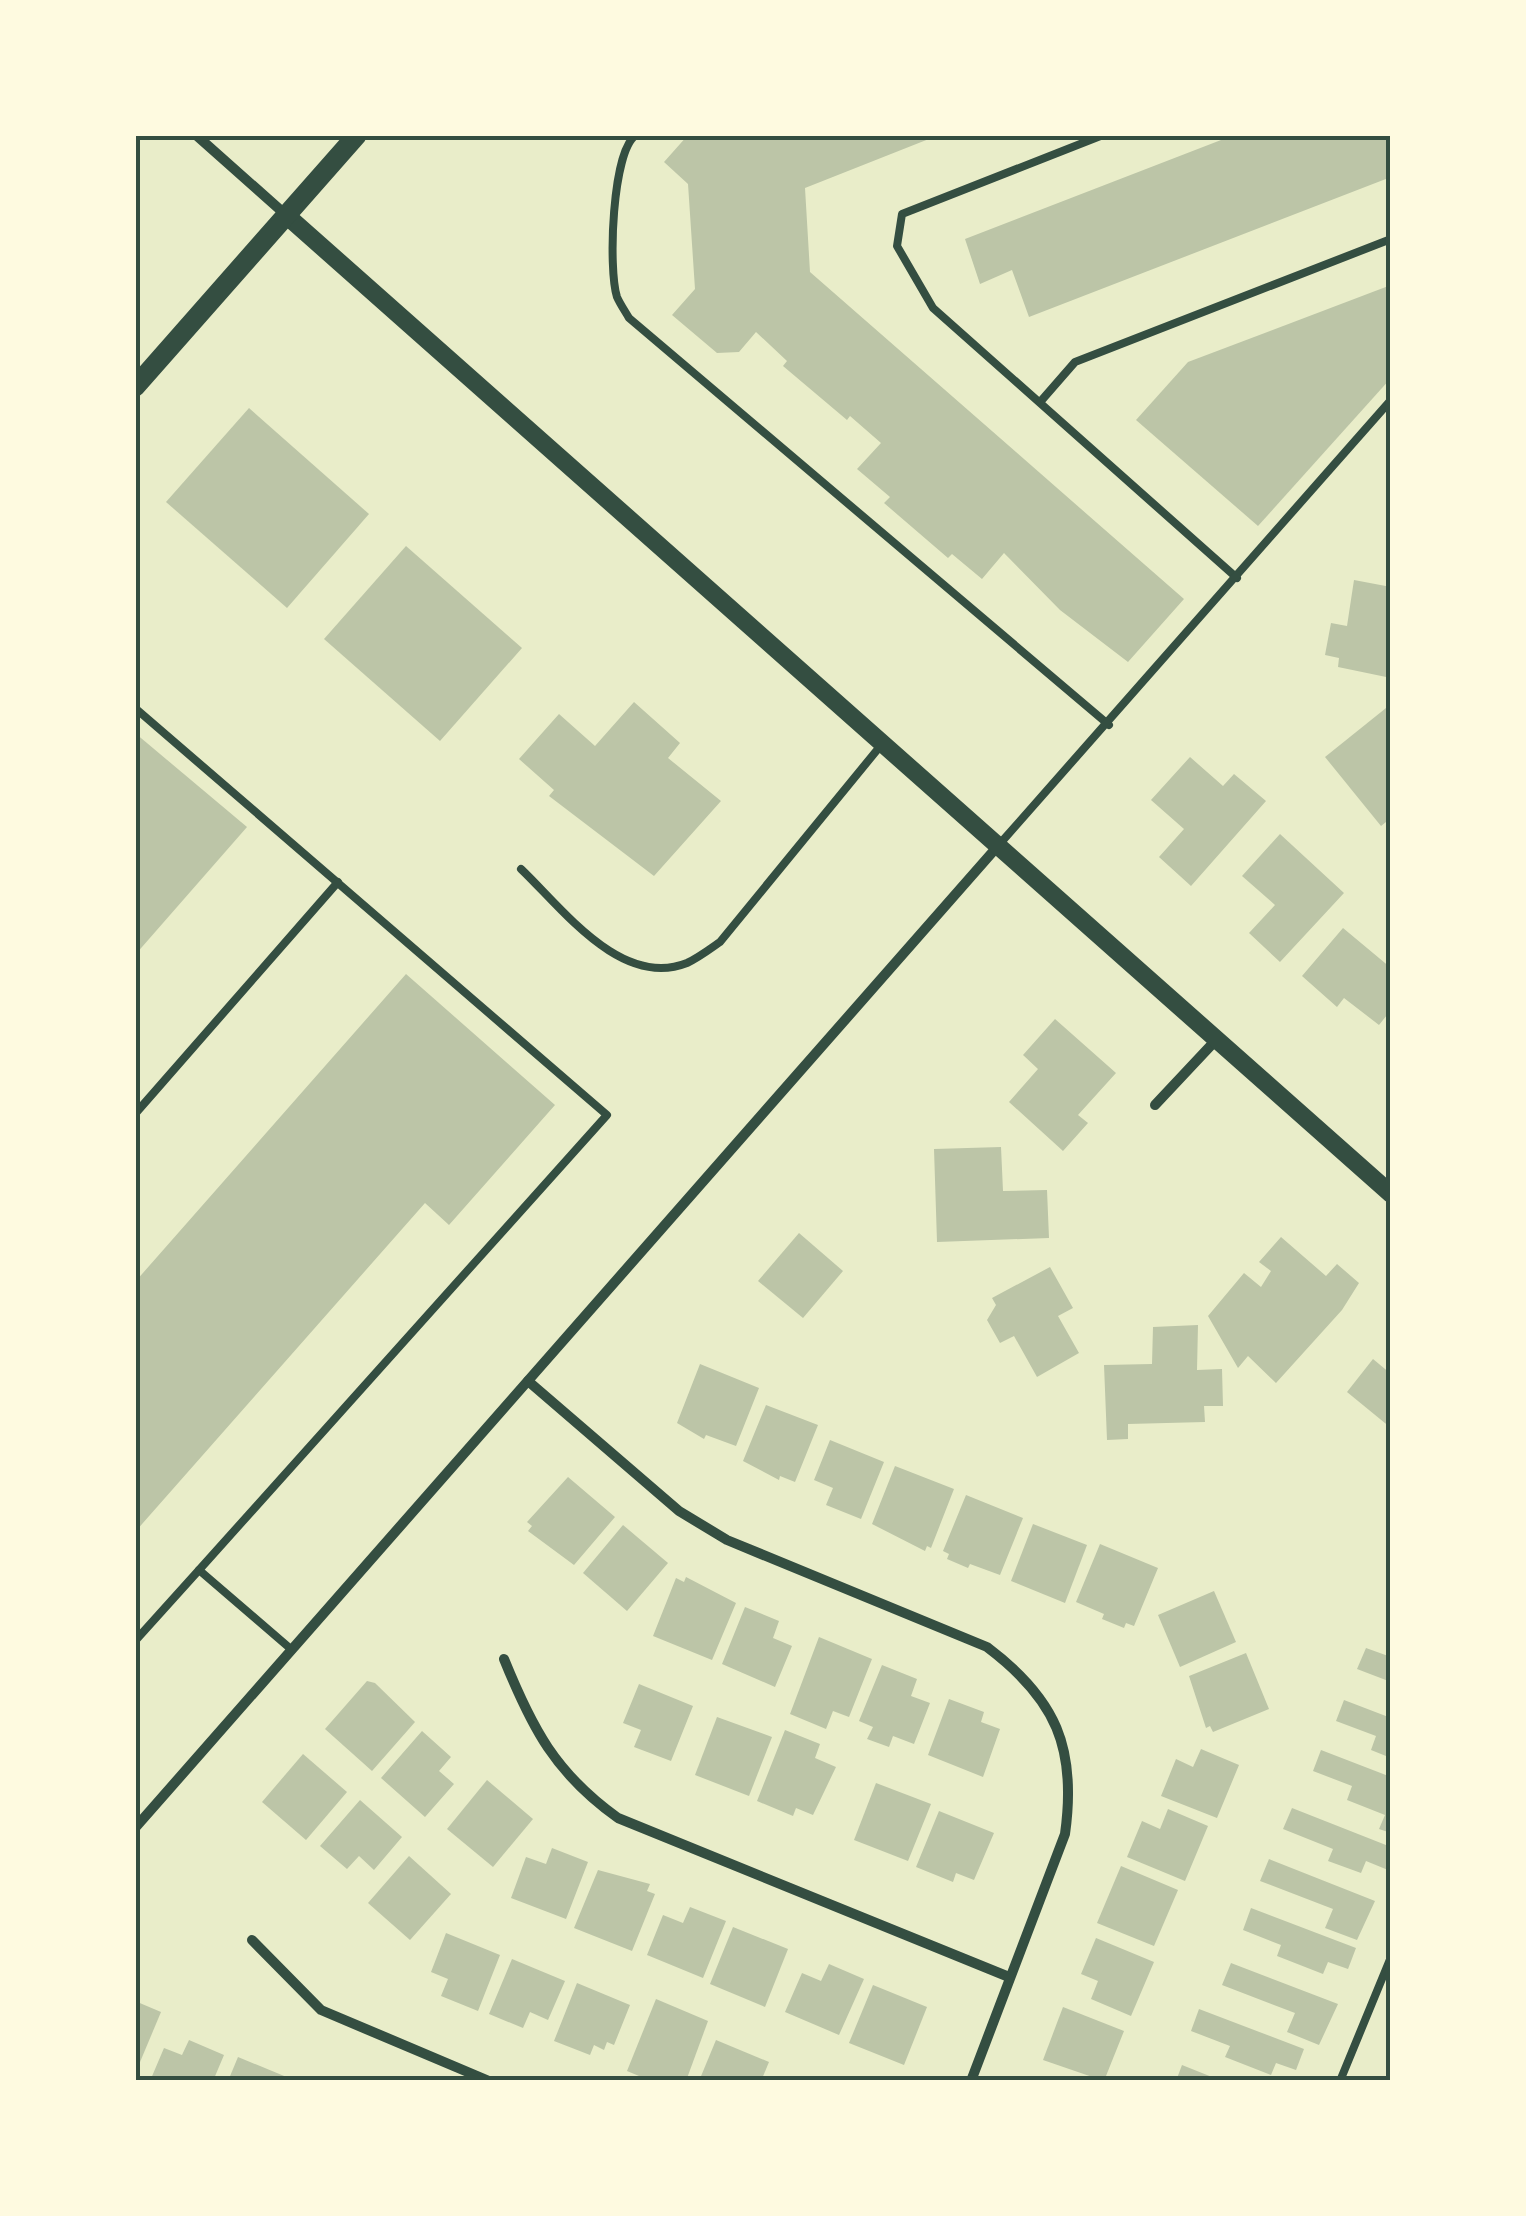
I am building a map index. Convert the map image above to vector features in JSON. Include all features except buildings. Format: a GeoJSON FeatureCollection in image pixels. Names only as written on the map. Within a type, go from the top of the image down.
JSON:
{"type":"FeatureCollection","features":[{"type":"Feature","properties":{"kind":"main road"},"geometry":{"type":"LineString","coordinates":[[135,387],[358,135]]}},
{"type":"Feature","properties":{"kind":"street"},"geometry":{"type":"LineString","coordinates":[[196,135],[1391,1194]]}},
{"type":"Feature","properties":{"kind":"street"},"geometry":{"type":"LineString","coordinates":[[135,1828],[997,847]]}},
{"type":"Feature","properties":{"kind":"street"},"geometry":{"type":"LineString","coordinates":[[1155,1105],[1216,1040]]}},
{"type":"Feature","properties":{"kind":"street"},"geometry":{"type":"LineString","coordinates":[[528,1381],[680,1511],[727,1540],[987,1648],[1018,1671],[1043,1699],[1067,1756],[1070,1796],[1065,1834],[972,2081]]}},
{"type":"Feature","properties":{"kind":"street"},"geometry":{"type":"LineString","coordinates":[[504,1659],[534,1732],[590,1798],[618,1818],[1009,1977]]}},
{"type":"Feature","properties":{"kind":"street"},"geometry":{"type":"LineString","coordinates":[[252,1940],[321,2010],[489,2081]]}},
{"type":"Feature","properties":{"kind":"lane"},"geometry":{"type":"LineString","coordinates":[[636,135],[626,142],[616,173],[616,294],[629,318],[1109,725]]}},
{"type":"Feature","properties":{"kind":"lane"},"geometry":{"type":"LineString","coordinates":[[1103,135],[902,214],[897,246],[934,308],[1237,578]]}},
{"type":"Feature","properties":{"kind":"lane"},"geometry":{"type":"LineString","coordinates":[[1041,401],[1076,362],[1391,238]]}},
{"type":"Feature","properties":{"kind":"lane"},"geometry":{"type":"LineString","coordinates":[[997,847],[1109,725],[1391,400]]}},
{"type":"Feature","properties":{"kind":"lane"},"geometry":{"type":"LineString","coordinates":[[135,708],[607,1115],[135,1642]]}},
{"type":"Feature","properties":{"kind":"lane"},"geometry":{"type":"LineString","coordinates":[[520,869],[608,950],[629,962],[661,968],[687,963],[720,942],[882,744]]}},
{"type":"Feature","properties":{"kind":"lane"},"geometry":{"type":"LineString","coordinates":[[135,1114],[338,882]]}},
{"type":"Feature","properties":{"kind":"lane"},"geometry":{"type":"LineString","coordinates":[[199,1570],[292,1650]]}},
{"type":"Feature","properties":{"kind":"lane"},"geometry":{"type":"LineString","coordinates":[[1340,2081],[1391,1957]]}}]}
